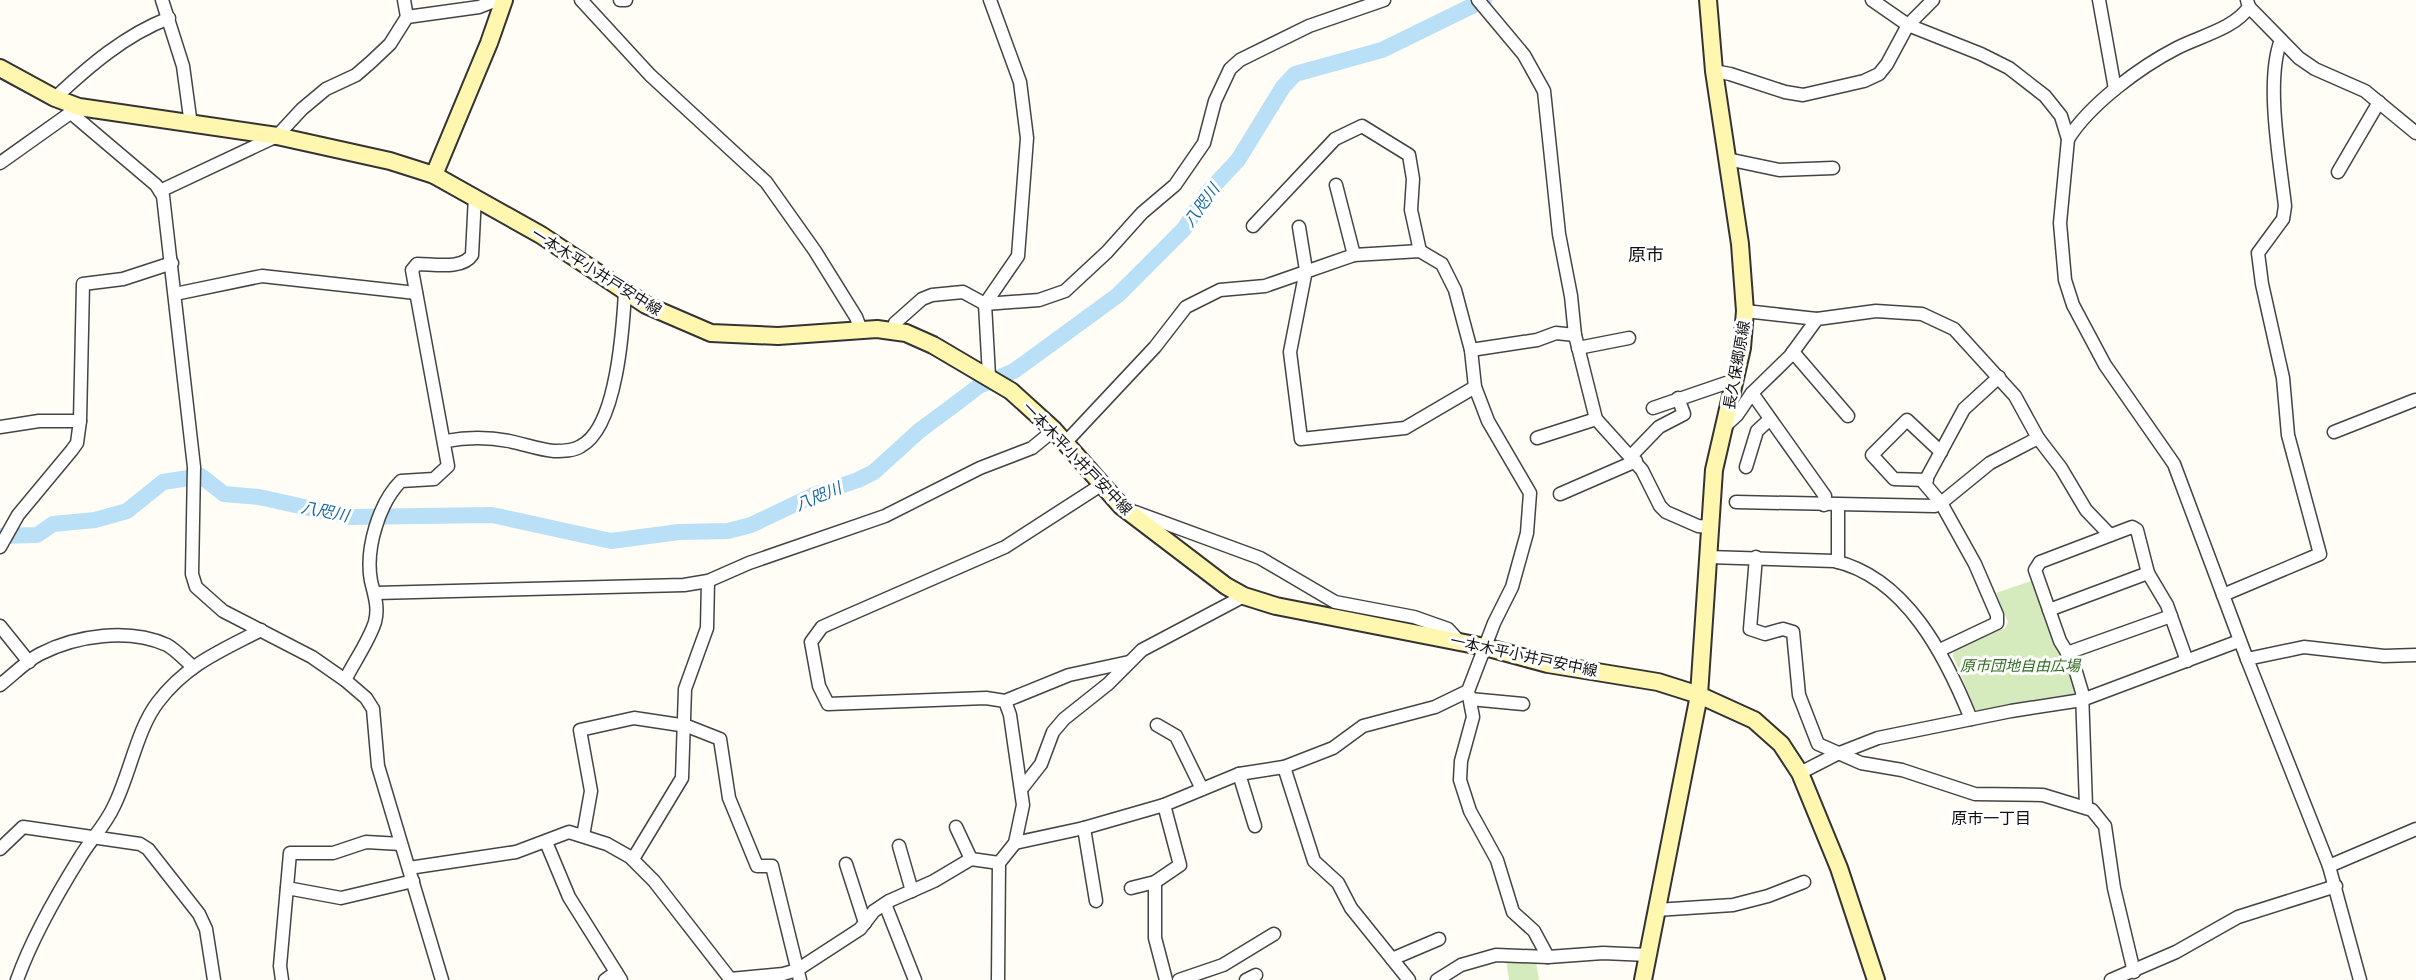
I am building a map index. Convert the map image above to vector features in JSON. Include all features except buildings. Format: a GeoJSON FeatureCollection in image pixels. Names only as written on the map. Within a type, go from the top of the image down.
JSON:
{"type":"FeatureCollection","features":[{"type":"Feature","properties":{"kind":"main road"},"geometry":{"type":"LineString","coordinates":[[434,175],[489,43],[504,0]]}},
{"type":"Feature","properties":{"kind":"main road","name":"長久保郷原線"},"geometry":{"type":"LineString","coordinates":[[1643,980],[1698,695],[1714,470],[1742,348],[1745,311],[1740,244],[1714,71],[1708,0]]}},
{"type":"Feature","properties":{"kind":"main road","name":"一本木平小井戸安中線"},"geometry":{"type":"LineString","coordinates":[[0,68],[75,110],[277,136],[390,161],[434,175],[541,235],[657,310],[711,333],[778,336],[861,330],[906,333],[989,376],[1036,411],[1125,509],[1219,581],[1244,596],[1276,606],[1485,647],[1548,664],[1658,682],[1698,695],[1761,725],[1781,744],[1800,773],[1839,868],[1876,980]]}},
{"type":"Feature","properties":{"kind":"street"},"geometry":{"type":"LineString","coordinates":[[162,0],[183,66],[190,125]]}},
{"type":"Feature","properties":{"kind":"street"},"geometry":{"type":"LineString","coordinates":[[160,191],[277,136],[326,89],[356,75],[390,44],[407,17],[404,0]]}},
{"type":"Feature","properties":{"kind":"street"},"geometry":{"type":"LineString","coordinates":[[407,17],[479,8],[497,0]]}},
{"type":"Feature","properties":{"kind":"street"},"geometry":{"type":"LineString","coordinates":[[581,0],[650,75],[766,182],[815,250],[856,317],[861,330]]}},
{"type":"Feature","properties":{"kind":"street"},"geometry":{"type":"LineString","coordinates":[[620,0],[626,0]]}},
{"type":"Feature","properties":{"kind":"street"},"geometry":{"type":"LineString","coordinates":[[989,376],[985,304],[1018,256],[1027,138],[1020,82],[990,0]]}},
{"type":"Feature","properties":{"kind":"street"},"geometry":{"type":"LineString","coordinates":[[892,331],[895,323],[922,299],[932,295],[963,292],[985,304],[1018,303],[1055,296],[1065,291],[1107,252],[1142,213],[1176,185],[1204,143],[1215,101],[1230,69],[1240,60],[1309,26],[1384,0]]}},
{"type":"Feature","properties":{"kind":"street"},"geometry":{"type":"LineString","coordinates":[[1478,0],[1524,56],[1544,91],[1559,234],[1577,341],[1596,419],[1634,459],[1666,512],[1698,526],[1709,527]]}},
{"type":"Feature","properties":{"kind":"street"},"geometry":{"type":"LineString","coordinates":[[1872,0],[1908,25],[1981,54],[2009,68],[2050,103],[2061,116],[2068,139],[2060,223],[2065,280],[2073,305],[2105,366],[2174,464],[2239,641],[2329,866],[2360,980]]}},
{"type":"Feature","properties":{"kind":"street"},"geometry":{"type":"LineString","coordinates":[[1714,71],[1730,74],[1785,93],[1803,95],[1864,81],[1879,74],[1908,25],[1933,0]]}},
{"type":"Feature","properties":{"kind":"street"},"geometry":{"type":"LineString","coordinates":[[2099,0],[2115,89]]}},
{"type":"Feature","properties":{"kind":"street"},"geometry":{"type":"LineString","coordinates":[[2068,139],[2088,112],[2115,89],[2175,49],[2236,21],[2248,4],[2299,58],[2316,69],[2365,91],[2416,133]]}},
{"type":"Feature","properties":{"kind":"street"},"geometry":{"type":"LineString","coordinates":[[55,98],[96,60],[152,24],[169,18]]}},
{"type":"Feature","properties":{"kind":"street"},"geometry":{"type":"LineString","coordinates":[[2223,595],[2320,554],[2288,435],[2283,378],[2262,284],[2258,253],[2283,219],[2285,206],[2275,103],[2275,57],[2281,40]]}},
{"type":"Feature","properties":{"kind":"street"},"geometry":{"type":"LineString","coordinates":[[2338,172],[2379,102]]}},
{"type":"Feature","properties":{"kind":"street"},"geometry":{"type":"LineString","coordinates":[[0,163],[75,110],[149,178],[160,191],[166,213],[194,467],[192,574],[196,587],[223,610],[312,657],[366,698],[375,714],[378,766],[440,979]]}},
{"type":"Feature","properties":{"kind":"street"},"geometry":{"type":"LineString","coordinates":[[1253,226],[1335,139],[1362,126],[1409,155],[1413,179],[1411,210],[1419,236],[1419,251]]}},
{"type":"Feature","properties":{"kind":"street"},"geometry":{"type":"LineString","coordinates":[[1727,159],[1779,170],[1833,168]]}},
{"type":"Feature","properties":{"kind":"street"},"geometry":{"type":"LineString","coordinates":[[1336,185],[1354,255]]}},
{"type":"Feature","properties":{"kind":"street"},"geometry":{"type":"LineString","coordinates":[[345,680],[375,621],[376,593],[371,580],[372,542],[389,493],[401,481],[434,479],[448,466],[446,441],[412,270],[417,264],[458,264],[469,260],[472,255],[475,196]]}},
{"type":"Feature","properties":{"kind":"street"},"geometry":{"type":"LineString","coordinates":[[1299,227],[1306,270],[1290,352],[1300,439],[1406,428],[1475,387]]}},
{"type":"Feature","properties":{"kind":"street"},"geometry":{"type":"LineString","coordinates":[[376,593],[684,585],[708,581],[749,563],[885,516],[980,468],[1059,436],[1155,347],[1186,307],[1220,290],[1265,286],[1354,255],[1419,251],[1442,264],[1455,290],[1472,350],[1475,387],[1488,421],[1530,493],[1527,533],[1512,587],[1485,647],[1469,695],[1473,717],[1461,761],[1461,780],[1470,811],[1497,860],[1514,912],[1534,931],[1548,957]]}},
{"type":"Feature","properties":{"kind":"street"},"geometry":{"type":"LineString","coordinates":[[0,547],[18,515],[77,443],[80,421],[83,284],[123,279],[172,263]]}},
{"type":"Feature","properties":{"kind":"street"},"geometry":{"type":"LineString","coordinates":[[175,294],[261,276],[416,293]]}},
{"type":"Feature","properties":{"kind":"street"},"geometry":{"type":"LineString","coordinates":[[446,441],[474,437],[507,441],[552,451],[581,447],[591,439],[614,384],[620,358],[625,291]]}},
{"type":"Feature","properties":{"kind":"street"},"geometry":{"type":"LineString","coordinates":[[1745,311],[1817,319],[1876,311],[1935,317],[1954,329],[2015,396],[2038,438],[2061,468],[2086,510],[2110,535]]}},
{"type":"Feature","properties":{"kind":"street"},"geometry":{"type":"LineString","coordinates":[[1724,428],[1737,416],[1752,393],[1793,352],[1817,319]]}},
{"type":"Feature","properties":{"kind":"street"},"geometry":{"type":"LineString","coordinates":[[1472,350],[1538,340],[1556,333],[1577,341],[1629,338]]}},
{"type":"Feature","properties":{"kind":"street"},"geometry":{"type":"LineString","coordinates":[[1793,352],[1848,416]]}},
{"type":"Feature","properties":{"kind":"street"},"geometry":{"type":"LineString","coordinates":[[1940,650],[1997,623],[1997,615],[1975,564],[1941,504],[1924,483],[1964,409],[1999,377]]}},
{"type":"Feature","properties":{"kind":"street"},"geometry":{"type":"LineString","coordinates":[[1653,408],[1726,382],[1734,384]]}},
{"type":"Feature","properties":{"kind":"street"},"geometry":{"type":"LineString","coordinates":[[1752,393],[1825,496],[1824,505]]}},
{"type":"Feature","properties":{"kind":"street"},"geometry":{"type":"LineString","coordinates":[[1560,494],[1634,459],[1659,426],[1684,414],[1678,398]]}},
{"type":"Feature","properties":{"kind":"street"},"geometry":{"type":"LineString","coordinates":[[2334,432],[2415,400]]}},
{"type":"Feature","properties":{"kind":"street"},"geometry":{"type":"LineString","coordinates":[[1537,438],[1596,419]]}},
{"type":"Feature","properties":{"kind":"street"},"geometry":{"type":"LineString","coordinates":[[1746,467],[1757,431],[1770,419]]}},
{"type":"Feature","properties":{"kind":"street"},"geometry":{"type":"LineString","coordinates":[[1927,480],[1894,478],[1872,455],[1907,420],[1941,452]]}},
{"type":"Feature","properties":{"kind":"street"},"geometry":{"type":"LineString","coordinates":[[0,427],[39,421],[80,421]]}},
{"type":"Feature","properties":{"kind":"street"},"geometry":{"type":"LineString","coordinates":[[1736,502],[1935,506],[1941,504],[1989,463],[2038,438]]}},
{"type":"Feature","properties":{"kind":"street"},"geometry":{"type":"LineString","coordinates":[[1101,485],[1005,547],[822,627],[811,642],[819,686],[828,704],[986,698],[1005,701],[1069,675],[1131,662]]}},
{"type":"Feature","properties":{"kind":"street"},"geometry":{"type":"LineString","coordinates":[[1838,505],[1838,562]]}},
{"type":"Feature","properties":{"kind":"street"},"geometry":{"type":"LineString","coordinates":[[1125,509],[1260,558],[1335,602],[1414,617],[1448,629],[1460,642]]}},
{"type":"Feature","properties":{"kind":"street"},"geometry":{"type":"LineString","coordinates":[[2086,806],[2082,699],[2073,662],[2049,610],[2035,570],[2040,562],[2132,527],[2138,530],[2148,573],[2171,616],[2187,661]]}},
{"type":"Feature","properties":{"kind":"street"},"geometry":{"type":"LineString","coordinates":[[1708,557],[1756,557],[1838,562],[1881,581],[1920,623],[1940,650],[1971,719]]}},
{"type":"Feature","properties":{"kind":"street"},"geometry":{"type":"LineString","coordinates":[[1756,557],[1750,629],[1765,634],[1783,629],[1793,633],[1799,695],[1818,744],[1861,763],[1902,770],[1975,794],[2043,795],[2086,806],[2105,826],[2114,888],[2134,972]]}},
{"type":"Feature","properties":{"kind":"street"},"geometry":{"type":"LineString","coordinates":[[2049,610],[2148,573]]}},
{"type":"Feature","properties":{"kind":"street"},"geometry":{"type":"LineString","coordinates":[[633,860],[682,778],[685,689],[707,628],[708,581]]}},
{"type":"Feature","properties":{"kind":"street"},"geometry":{"type":"LineString","coordinates":[[1023,787],[1041,764],[1053,732],[1131,662],[1152,644],[1244,596]]}},
{"type":"Feature","properties":{"kind":"street"},"geometry":{"type":"LineString","coordinates":[[2067,653],[2171,616]]}},
{"type":"Feature","properties":{"kind":"street"},"geometry":{"type":"LineString","coordinates":[[0,626],[29,662]]}},
{"type":"Feature","properties":{"kind":"street"},"geometry":{"type":"LineString","coordinates":[[17,980],[56,898],[80,856],[103,828],[128,777],[147,722],[157,703],[192,666],[261,630]]}},
{"type":"Feature","properties":{"kind":"street"},"geometry":{"type":"LineString","coordinates":[[0,685],[39,654],[97,636],[131,636],[170,646],[192,666]]}},
{"type":"Feature","properties":{"kind":"street"},"geometry":{"type":"LineString","coordinates":[[1800,773],[1837,754],[1878,738],[2082,699],[2239,641]]}},
{"type":"Feature","properties":{"kind":"street"},"geometry":{"type":"LineString","coordinates":[[2247,658],[2304,647],[2384,656],[2416,655]]}},
{"type":"Feature","properties":{"kind":"street"},"geometry":{"type":"LineString","coordinates":[[1015,843],[1084,828],[1164,805],[1239,774],[1284,767],[1333,748],[1363,726],[1435,707],[1469,695],[1523,704]]}},
{"type":"Feature","properties":{"kind":"street"},"geometry":{"type":"LineString","coordinates":[[998,980],[999,863],[1015,843],[1023,805],[1023,787],[1010,715],[1005,701]]}},
{"type":"Feature","properties":{"kind":"street"},"geometry":{"type":"LineString","coordinates":[[583,836],[591,791],[580,730],[634,718],[682,725],[720,739],[729,798],[757,866],[772,866],[798,975]]}},
{"type":"Feature","properties":{"kind":"street"},"geometry":{"type":"LineString","coordinates":[[1157,725],[1176,736],[1202,789]]}},
{"type":"Feature","properties":{"kind":"street"},"geometry":{"type":"LineString","coordinates":[[1284,767],[1314,861],[1338,883],[1351,908],[1408,980]]}},
{"type":"Feature","properties":{"kind":"street"},"geometry":{"type":"LineString","coordinates":[[1239,774],[1255,826]]}},
{"type":"Feature","properties":{"kind":"street"},"geometry":{"type":"LineString","coordinates":[[1131,888],[1155,882],[1180,865],[1164,805]]}},
{"type":"Feature","properties":{"kind":"street"},"geometry":{"type":"LineString","coordinates":[[0,849],[23,827],[140,844],[148,849],[199,915],[206,929],[214,980]]}},
{"type":"Feature","properties":{"kind":"street"},"geometry":{"type":"LineString","coordinates":[[956,827],[971,859]]}},
{"type":"Feature","properties":{"kind":"street"},"geometry":{"type":"LineString","coordinates":[[1084,828],[1096,901]]}},
{"type":"Feature","properties":{"kind":"street"},"geometry":{"type":"LineString","coordinates":[[2329,866],[2416,829]]}},
{"type":"Feature","properties":{"kind":"street"},"geometry":{"type":"LineString","coordinates":[[409,868],[516,852],[569,832],[607,843],[633,860],[654,881],[730,979],[783,974],[798,975],[860,929],[874,911],[885,904],[971,859],[999,863]]}},
{"type":"Feature","properties":{"kind":"street"},"geometry":{"type":"LineString","coordinates":[[282,980],[280,966],[290,853],[333,853],[366,842],[401,844]]}},
{"type":"Feature","properties":{"kind":"street"},"geometry":{"type":"LineString","coordinates":[[546,842],[569,897],[618,976],[605,980]]}},
{"type":"Feature","properties":{"kind":"street"},"geometry":{"type":"LineString","coordinates":[[899,846],[912,891]]}},
{"type":"Feature","properties":{"kind":"street"},"geometry":{"type":"LineString","coordinates":[[846,864],[865,922]]}},
{"type":"Feature","properties":{"kind":"street"},"geometry":{"type":"LineString","coordinates":[[287,888],[340,898],[413,881]]}},
{"type":"Feature","properties":{"kind":"street"},"geometry":{"type":"LineString","coordinates":[[1155,882],[1155,938],[1166,980]]}},
{"type":"Feature","properties":{"kind":"street"},"geometry":{"type":"LineString","coordinates":[[1656,910],[1734,904],[1804,882]]}},
{"type":"Feature","properties":{"kind":"street"},"geometry":{"type":"LineString","coordinates":[[2110,980],[2134,972],[2176,952],[2238,917],[2336,886]]}},
{"type":"Feature","properties":{"kind":"street"},"geometry":{"type":"LineString","coordinates":[[885,904],[915,980]]}},
{"type":"Feature","properties":{"kind":"street"},"geometry":{"type":"LineString","coordinates":[[1179,980],[1223,965],[1274,934]]}},
{"type":"Feature","properties":{"kind":"street"},"geometry":{"type":"LineString","coordinates":[[1392,959],[1439,939]]}},
{"type":"Feature","properties":{"kind":"street"},"geometry":{"type":"LineString","coordinates":[[1437,980],[1476,959],[1496,955],[1548,957],[1603,953],[1648,955]]}},
{"type":"Feature","properties":{"kind":"green space","name":"原市団地自由広場"},"geometry":{"type":"Polygon","coordinates":[[[2031,581],[2061,649],[2075,691],[2072,696],[1981,712],[1975,709],[1953,656],[1954,650],[2005,628],[2008,622],[1996,593],[2031,581]]]}},
{"type":"Feature","properties":{"kind":"green space"},"geometry":{"type":"Polygon","coordinates":[[[1506,960],[1536,961],[1539,980],[1509,980],[1506,960]]]}},
{"type":"Feature","properties":{"kind":"waterway","name":"八咫川"},"geometry":{"type":"LineString","coordinates":[[0,536],[37,535],[53,524],[95,520],[127,511],[163,482],[201,476],[224,494],[259,497],[350,517],[492,515],[611,541],[679,532],[728,531],[751,525],[814,495],[874,472],[919,431],[979,386],[1014,371],[1118,295],[1184,229],[1207,193],[1238,160],[1283,87],[1295,74],[1382,50],[1484,0]]}},
{"type":"Feature","properties":{"kind":"district","name":"原市"},"geometry":{"type":"Point","coordinates":[1646,254]}},
{"type":"Feature","properties":{"kind":"district","name":"原市一丁目"},"geometry":{"type":"Point","coordinates":[1991,818]}}]}
